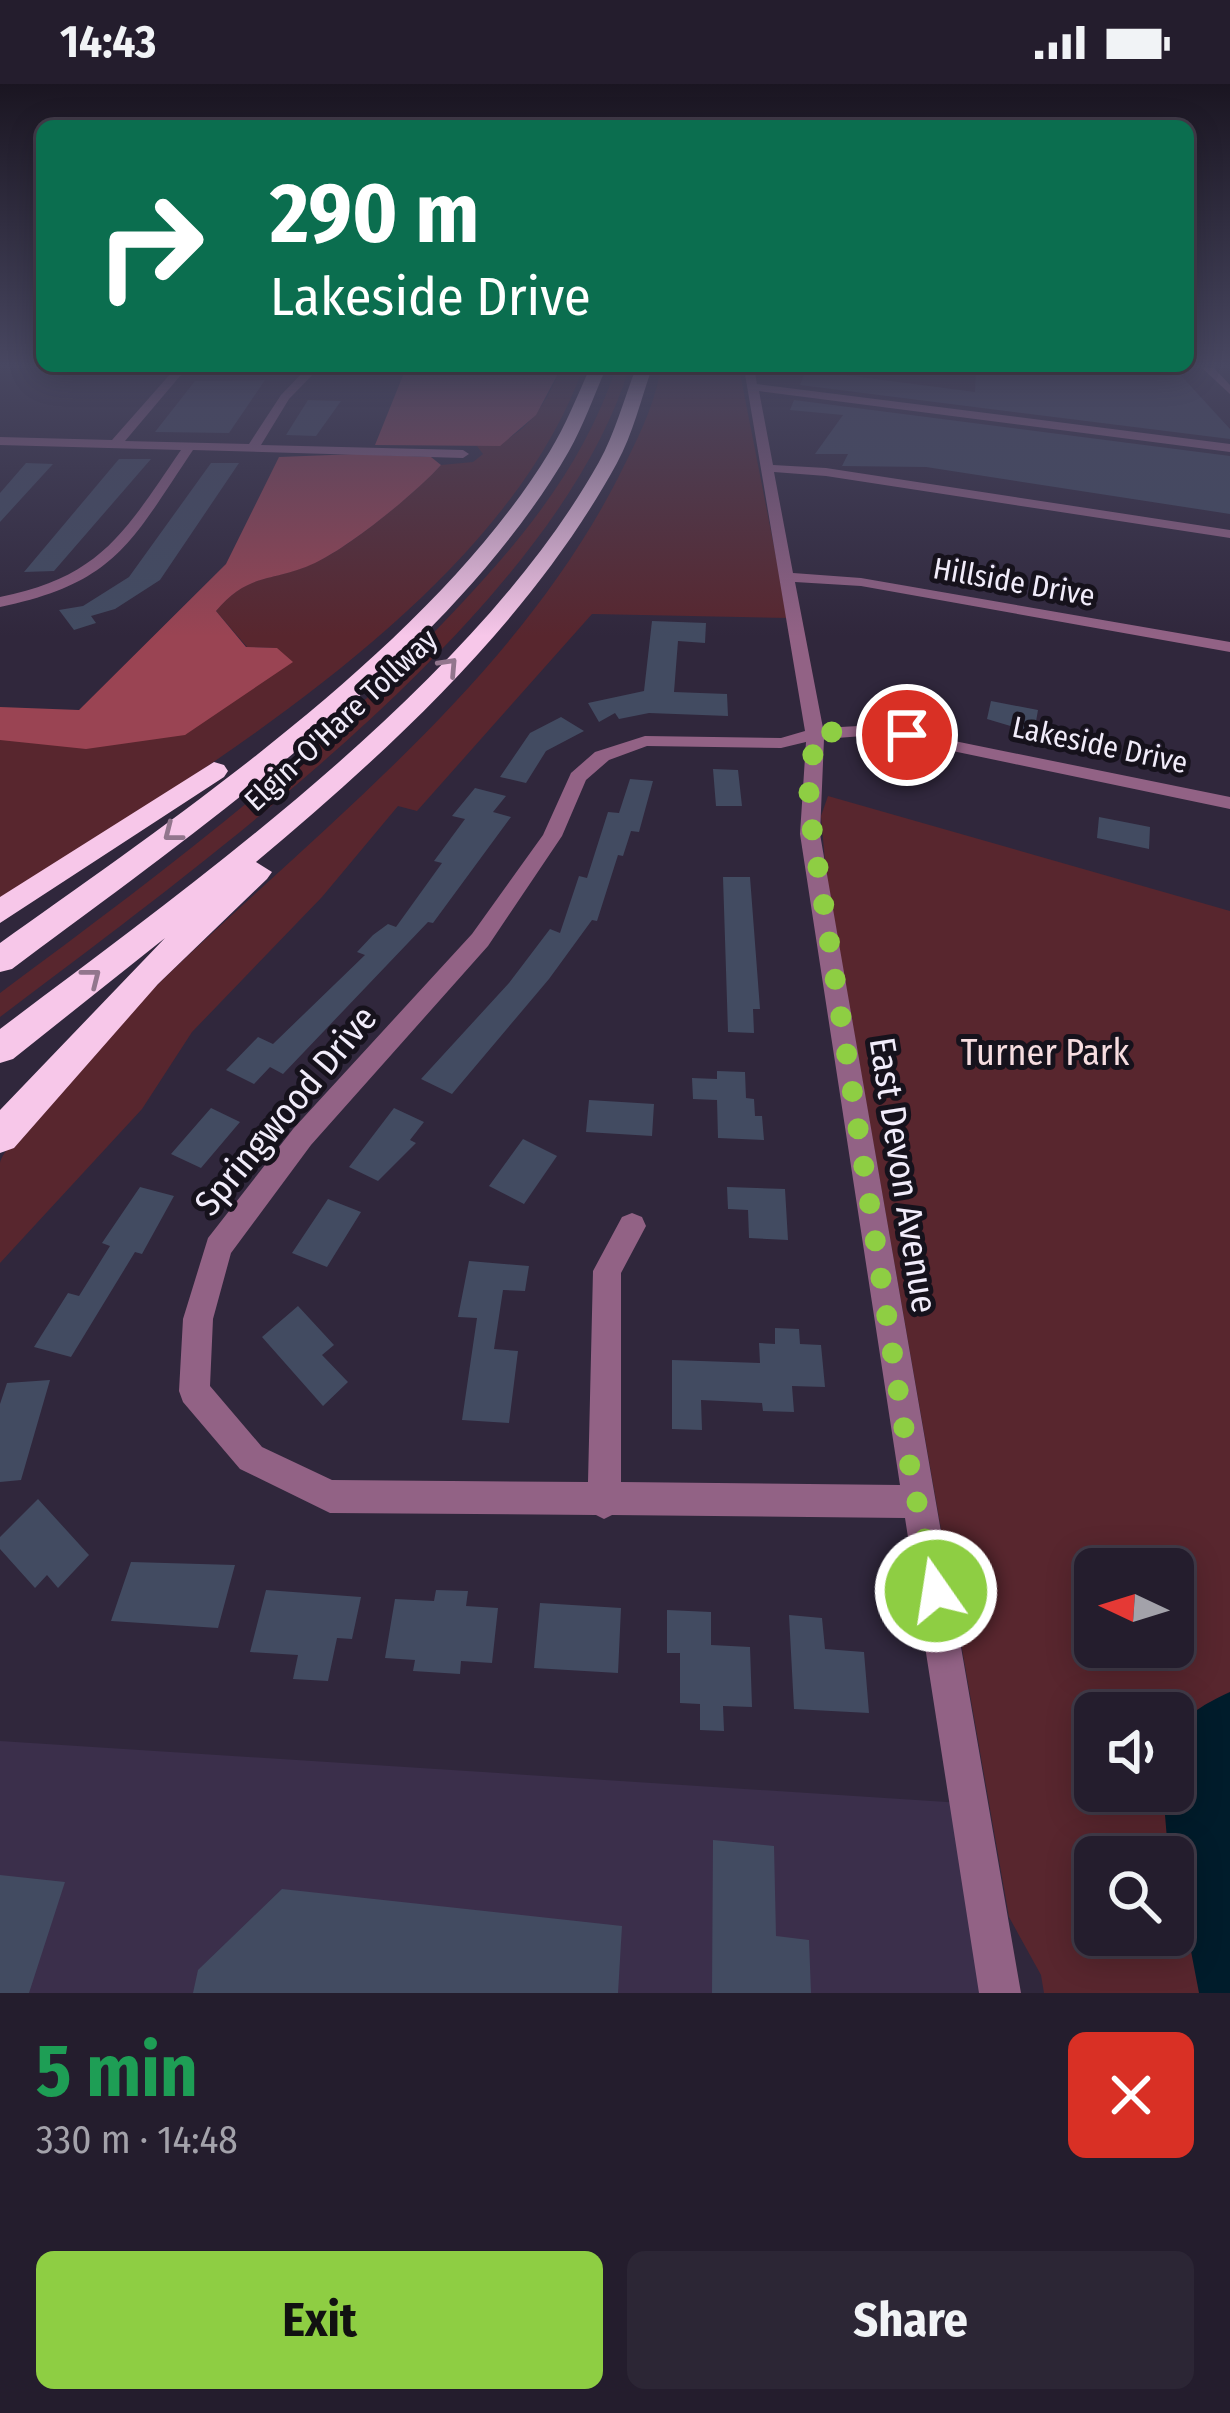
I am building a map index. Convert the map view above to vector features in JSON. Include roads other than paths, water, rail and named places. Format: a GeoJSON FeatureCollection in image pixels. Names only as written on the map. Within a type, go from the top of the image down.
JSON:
{"type":"FeatureCollection","features":[{"type":"Feature","properties":{"kind":"highway","name":"Elgin-O'Hare Tollway"},"geometry":{"type":"LineString","coordinates":[[0,960],[200,811],[389,650],[480,556],[555,457]]}},
{"type":"Feature","properties":{"kind":"highway","name":"Elgin-O'Hare Tollway"},"geometry":{"type":"LineString","coordinates":[[0,1049],[262,840],[416,701],[528,579],[582,506],[610,457]]}},
{"type":"Feature","properties":{"kind":"highway"},"geometry":{"type":"LineString","coordinates":[[0,912],[104,847],[331,684],[389,650]]}},
{"type":"Feature","properties":{"kind":"highway"},"geometry":{"type":"LineString","coordinates":[[0,1136],[146,975],[395,741],[416,701]]}},
{"type":"Feature","properties":{"kind":"street"},"geometry":{"type":"LineString","coordinates":[[0,602],[49,592],[103,565],[182,457]]}},
{"type":"Feature","properties":{"kind":"street","name":"East Devon Avenue"},"geometry":{"type":"LineString","coordinates":[[766,457],[815,734],[810,834],[1000,1993]]}},
{"type":"Feature","properties":{"kind":"street"},"geometry":{"type":"LineString","coordinates":[[768,468],[826,472],[1230,534]]}},
{"type":"Feature","properties":{"kind":"street","name":"Hillside Drive"},"geometry":{"type":"LineString","coordinates":[[788,578],[860,582],[1230,647]]}},
{"type":"Feature","properties":{"kind":"street","name":"Lakeside Drive"},"geometry":{"type":"LineString","coordinates":[[815,734],[849,730],[907,735],[1230,803]]}},
{"type":"Feature","properties":{"kind":"street","name":"Springwood Drive"},"geometry":{"type":"LineString","coordinates":[[815,734],[781,743],[645,741],[622,747],[588,766],[533,867],[480,940],[302,1137],[218,1247],[203,1301],[194,1391],[251,1458],[330,1496],[916,1502]]}},
{"type":"Feature","properties":{"kind":"street"},"geometry":{"type":"LineString","coordinates":[[604,1502],[607,1271],[632,1226]]}},
{"type":"Feature","properties":{"kind":"water"},"geometry":{"type":"Polygon","coordinates":[[[1230,1692],[1230,1993],[1199,1993],[1192,1956],[1194,1836],[1167,1836],[1165,1812],[1194,1812],[1197,1710],[1230,1692]]]}},
{"type":"Feature","properties":{"kind":"park label","name":"Turner Park"},"geometry":{"type":"Point","coordinates":[1045,1052]}}]}
